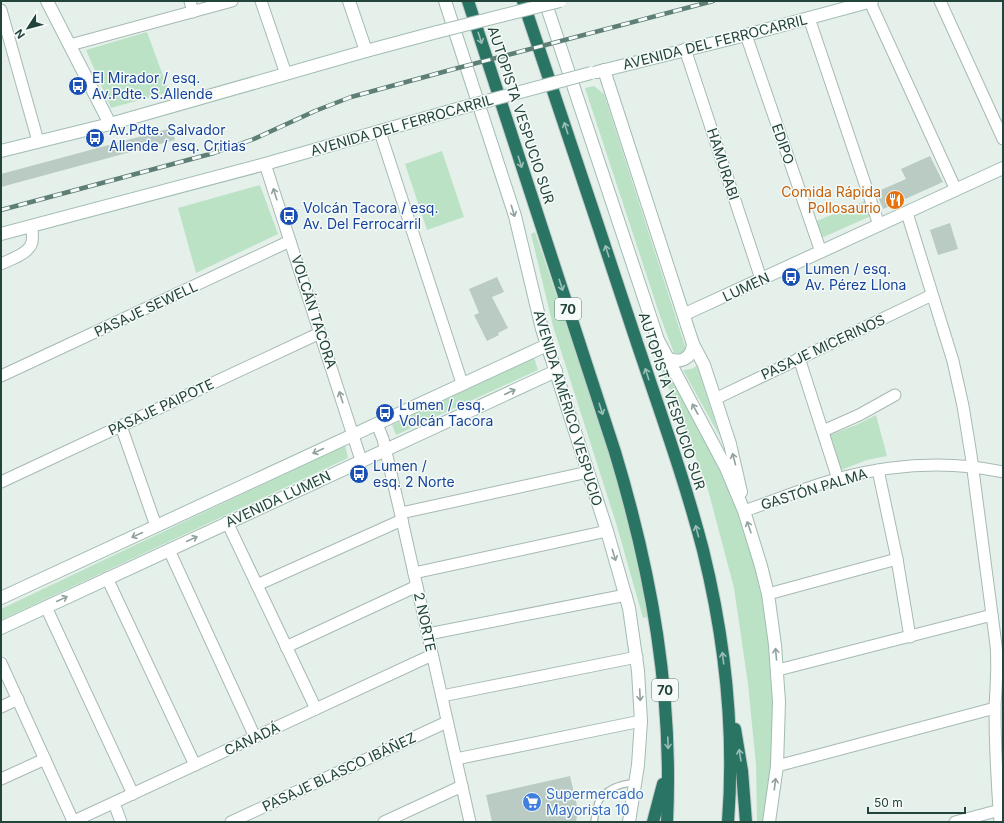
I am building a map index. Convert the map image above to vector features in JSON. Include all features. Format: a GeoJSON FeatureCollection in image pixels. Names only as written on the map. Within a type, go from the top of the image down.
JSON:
{"type":"FeatureCollection","features":[{"type":"Feature","properties":{"kind":"highway","name":"AUTOPISTA VESPUCIO SUR"},"geometry":{"type":"LineString","coordinates":[[468,1],[613,444],[636,526],[652,597],[661,655],[666,704],[668,760],[667,822]]}},
{"type":"Feature","properties":{"kind":"highway","name":"AUTOPISTA VESPUCIO SUR"},"geometry":{"type":"LineString","coordinates":[[524,1],[678,466],[704,558],[716,610],[728,697],[730,770],[728,822]]}},
{"type":"Feature","properties":{"kind":"highway"},"geometry":{"type":"LineString","coordinates":[[728,697],[742,771],[746,822]]}},
{"type":"Feature","properties":{"kind":"highway"},"geometry":{"type":"LineString","coordinates":[[653,822],[668,760]]}},
{"type":"Feature","properties":{"kind":"street"},"geometry":{"type":"LineString","coordinates":[[47,1],[110,124]]}},
{"type":"Feature","properties":{"kind":"street"},"geometry":{"type":"LineString","coordinates":[[70,45],[191,6],[232,1]]}},
{"type":"Feature","properties":{"kind":"street"},"geometry":{"type":"LineString","coordinates":[[261,1],[286,74]]}},
{"type":"Feature","properties":{"kind":"street"},"geometry":{"type":"LineString","coordinates":[[349,1],[366,50]]}},
{"type":"Feature","properties":{"kind":"street","name":"AVENIDA AMÉRICO VESPUCIO"},"geometry":{"type":"LineString","coordinates":[[445,1],[515,216],[528,266],[538,314],[626,595],[637,657],[641,721],[636,783],[629,822]]}},
{"type":"Feature","properties":{"kind":"street"},"geometry":{"type":"LineString","coordinates":[[545,1],[644,303],[658,340],[726,468],[744,511],[759,559],[768,594],[776,645],[778,670],[778,766],[769,822]]}},
{"type":"Feature","properties":{"kind":"street"},"geometry":{"type":"LineString","coordinates":[[1,151],[110,124],[366,50],[560,1]]}},
{"type":"Feature","properties":{"kind":"street"},"geometry":{"type":"LineString","coordinates":[[871,1],[956,190]]}},
{"type":"Feature","properties":{"kind":"street","name":"AVENIDA DEL FERROCARRIL"},"geometry":{"type":"LineString","coordinates":[[1,234],[265,164],[457,109],[591,73],[746,35],[871,1]]}},
{"type":"Feature","properties":{"kind":"street"},"geometry":{"type":"LineString","coordinates":[[940,1],[1003,139]]}},
{"type":"Feature","properties":{"kind":"street"},"geometry":{"type":"LineString","coordinates":[[1,10],[38,142]]}},
{"type":"Feature","properties":{"kind":"street"},"geometry":{"type":"LineString","coordinates":[[809,18],[879,225]]}},
{"type":"Feature","properties":{"kind":"street","name":"EDIPO"},"geometry":{"type":"LineString","coordinates":[[746,35],[821,252]]}},
{"type":"Feature","properties":{"kind":"street","name":"HAMURABI"},"geometry":{"type":"LineString","coordinates":[[686,49],[761,280]]}},
{"type":"Feature","properties":{"kind":"street"},"geometry":{"type":"LineString","coordinates":[[604,70],[693,344],[704,365],[735,460],[744,511]]}},
{"type":"Feature","properties":{"kind":"street"},"geometry":{"type":"LineString","coordinates":[[380,132],[462,383]]}},
{"type":"Feature","properties":{"kind":"street","name":"VOLCÁN TACORA"},"geometry":{"type":"LineString","coordinates":[[265,164],[361,460]]}},
{"type":"Feature","properties":{"kind":"street","name":"LUMEN"},"geometry":{"type":"LineString","coordinates":[[684,314],[1003,168]]}},
{"type":"Feature","properties":{"kind":"street"},"geometry":{"type":"LineString","coordinates":[[907,213],[957,377],[963,406],[997,658],[995,708],[1000,822]]}},
{"type":"Feature","properties":{"kind":"street"},"geometry":{"type":"LineString","coordinates":[[1,264],[24,252],[31,245],[32,226]]}},
{"type":"Feature","properties":{"kind":"street","name":"PASAJE SEWELL"},"geometry":{"type":"LineString","coordinates":[[1,376],[290,241]]}},
{"type":"Feature","properties":{"kind":"street","name":"PASAJE MICERINOS"},"geometry":{"type":"LineString","coordinates":[[715,399],[932,296]]}},
{"type":"Feature","properties":{"kind":"street","name":"PASAJE PAIPOTE"},"geometry":{"type":"LineString","coordinates":[[1,482],[320,333]]}},
{"type":"Feature","properties":{"kind":"street","name":"AVENIDA LUMEN"},"geometry":{"type":"LineString","coordinates":[[1,598],[547,344]]}},
{"type":"Feature","properties":{"kind":"street"},"geometry":{"type":"LineString","coordinates":[[666,357],[675,361],[684,360],[691,353],[693,344]]}},
{"type":"Feature","properties":{"kind":"street"},"geometry":{"type":"LineString","coordinates":[[799,358],[838,478]]}},
{"type":"Feature","properties":{"kind":"street","name":"AVENIDA LUMEN"},"geometry":{"type":"LineString","coordinates":[[1,628],[556,371]]}},
{"type":"Feature","properties":{"kind":"street"},"geometry":{"type":"LineString","coordinates":[[823,431],[859,415],[895,395]]}},
{"type":"Feature","properties":{"kind":"street","name":"2 NORTE"},"geometry":{"type":"LineString","coordinates":[[377,424],[385,449],[402,517],[470,822]]}},
{"type":"Feature","properties":{"kind":"street"},"geometry":{"type":"LineString","coordinates":[[121,426],[156,526]]}},
{"type":"Feature","properties":{"kind":"street","name":"GASTÓN PALMA"},"geometry":{"type":"LineString","coordinates":[[744,511],[838,478],[878,470],[926,464],[972,466],[1003,472]]}},
{"type":"Feature","properties":{"kind":"street"},"geometry":{"type":"LineString","coordinates":[[878,470],[897,559],[910,636]]}},
{"type":"Feature","properties":{"kind":"street"},"geometry":{"type":"LineString","coordinates":[[257,585],[402,517],[588,472]]}},
{"type":"Feature","properties":{"kind":"street"},"geometry":{"type":"LineString","coordinates":[[228,522],[316,709]]}},
{"type":"Feature","properties":{"kind":"street"},"geometry":{"type":"LineString","coordinates":[[414,573],[607,531]]}},
{"type":"Feature","properties":{"kind":"street"},"geometry":{"type":"LineString","coordinates":[[169,550],[255,737]]}},
{"type":"Feature","properties":{"kind":"street"},"geometry":{"type":"LineString","coordinates":[[768,594],[897,559]]}},
{"type":"Feature","properties":{"kind":"street"},"geometry":{"type":"LineString","coordinates":[[107,578],[195,765]]}},
{"type":"Feature","properties":{"kind":"street"},"geometry":{"type":"LineString","coordinates":[[286,647],[417,586]]}},
{"type":"Feature","properties":{"kind":"street"},"geometry":{"type":"LineString","coordinates":[[428,634],[626,595]]}},
{"type":"Feature","properties":{"kind":"street"},"geometry":{"type":"LineString","coordinates":[[46,607],[133,794]]}},
{"type":"Feature","properties":{"kind":"street"},"geometry":{"type":"LineString","coordinates":[[778,670],[992,615]]}},
{"type":"Feature","properties":{"kind":"street","name":"CANADÁ"},"geometry":{"type":"LineString","coordinates":[[73,822],[432,655]]}},
{"type":"Feature","properties":{"kind":"street"},"geometry":{"type":"LineString","coordinates":[[442,696],[637,657]]}},
{"type":"Feature","properties":{"kind":"street"},"geometry":{"type":"LineString","coordinates":[[1,663],[73,822]]}},
{"type":"Feature","properties":{"kind":"street"},"geometry":{"type":"LineString","coordinates":[[1,707],[18,699]]}},
{"type":"Feature","properties":{"kind":"street"},"geometry":{"type":"LineString","coordinates":[[778,766],[995,708]]}},
{"type":"Feature","properties":{"kind":"street"},"geometry":{"type":"LineString","coordinates":[[456,759],[641,721]]}},
{"type":"Feature","properties":{"kind":"street","name":"PASAJE BLASCO IBÁÑEZ"},"geometry":{"type":"LineString","coordinates":[[230,822],[447,722]]}},
{"type":"Feature","properties":{"kind":"street"},"geometry":{"type":"LineString","coordinates":[[1,779],[45,759]]}},
{"type":"Feature","properties":{"kind":"street"},"geometry":{"type":"LineString","coordinates":[[384,822],[462,786]]}},
{"type":"Feature","properties":{"kind":"street"},"geometry":{"type":"LineString","coordinates":[[114,803],[121,822]]}},
{"type":"Feature","properties":{"kind":"street"},"geometry":{"type":"LineString","coordinates":[[955,822],[1000,810]]}},
{"type":"Feature","properties":{"kind":"lane"},"geometry":{"type":"LineString","coordinates":[[594,822],[598,803],[607,792],[620,785],[636,783]]}},
{"type":"Feature","properties":{"kind":"green space"},"geometry":{"type":"Polygon","coordinates":[[[147,32],[169,92],[111,108],[86,50],[147,32]]]}},
{"type":"Feature","properties":{"kind":"green space"},"geometry":{"type":"Polygon","coordinates":[[[594,86],[604,94],[686,349],[682,353],[674,353],[660,316],[585,88],[594,86]]]}},
{"type":"Feature","properties":{"kind":"green space"},"geometry":{"type":"Polygon","coordinates":[[[442,151],[464,217],[427,230],[405,164],[442,151]]]}},
{"type":"Feature","properties":{"kind":"green space"},"geometry":{"type":"Polygon","coordinates":[[[260,185],[278,234],[196,273],[178,208],[260,185]]]}},
{"type":"Feature","properties":{"kind":"green space"},"geometry":{"type":"Polygon","coordinates":[[[865,201],[871,216],[819,239],[812,223],[865,201]]]}},
{"type":"Feature","properties":{"kind":"green space"},"geometry":{"type":"Polygon","coordinates":[[[535,232],[600,425],[624,504],[641,571],[648,617],[643,618],[616,523],[553,326],[531,234],[535,232]]]}},
{"type":"Feature","properties":{"kind":"green space"},"geometry":{"type":"Polygon","coordinates":[[[653,348],[656,349],[711,449],[755,561],[768,624],[773,706],[772,788],[766,822],[757,822],[756,765],[748,684],[734,588],[707,486],[653,348]]]}},
{"type":"Feature","properties":{"kind":"green space"},"geometry":{"type":"Polygon","coordinates":[[[534,357],[538,370],[396,435],[392,425],[534,357]]]}},
{"type":"Feature","properties":{"kind":"green space"},"geometry":{"type":"Polygon","coordinates":[[[697,366],[720,437],[683,370],[691,369],[697,366]]]}},
{"type":"Feature","properties":{"kind":"green space"},"geometry":{"type":"Polygon","coordinates":[[[876,415],[887,456],[867,460],[841,470],[830,435],[876,415]]]}},
{"type":"Feature","properties":{"kind":"green space"},"geometry":{"type":"Polygon","coordinates":[[[345,445],[348,458],[1,620],[1,609],[345,445]]]}},
{"type":"Feature","properties":{"kind":"building"},"geometry":{"type":"Polygon","coordinates":[[[172,128],[175,140],[1,187],[1,174],[172,128]]]}},
{"type":"Feature","properties":{"kind":"building"},"geometry":{"type":"Polygon","coordinates":[[[930,156],[943,182],[883,209],[876,192],[906,179],[901,169],[930,156]]]}},
{"type":"Feature","properties":{"kind":"building"},"geometry":{"type":"Polygon","coordinates":[[[950,223],[958,249],[938,255],[930,230],[950,223]]]}},
{"type":"Feature","properties":{"kind":"building"},"geometry":{"type":"Polygon","coordinates":[[[497,277],[504,292],[492,297],[508,328],[498,333],[499,335],[487,341],[474,315],[479,313],[469,289],[497,277]]]}},
{"type":"Feature","properties":{"kind":"building","name":"Supermercado Mayorista 10"},"geometry":{"type":"Polygon","coordinates":[[[570,776],[578,810],[576,822],[492,822],[486,795],[570,776]]]}},
{"type":"Feature","properties":{"kind":"railway"},"geometry":{"type":"LineString","coordinates":[[1,210],[214,153],[254,139],[315,111],[351,97],[713,1]]}},
{"type":"Feature","properties":{"kind":"place","name":"El Mirador / esq. Av.Pdte. S.Allende"},"geometry":{"type":"Point","coordinates":[78,86]}},
{"type":"Feature","properties":{"kind":"place","name":"Av.Pdte. Salvador Allende / esq. Critias"},"geometry":{"type":"Point","coordinates":[95,138]}},
{"type":"Feature","properties":{"kind":"place","name":"Comida Rápida Pollosaurio"},"geometry":{"type":"Point","coordinates":[895,200]}},
{"type":"Feature","properties":{"kind":"place","name":"Volcán Tacora / esq. Av. Del Ferrocarril"},"geometry":{"type":"Point","coordinates":[289,216]}},
{"type":"Feature","properties":{"kind":"place","name":"Lumen / esq. Av. Pérez Llona"},"geometry":{"type":"Point","coordinates":[791,277]}},
{"type":"Feature","properties":{"kind":"place","name":"Lumen / esq. Volcán Tacora"},"geometry":{"type":"Point","coordinates":[385,413]}},
{"type":"Feature","properties":{"kind":"place","name":"Lumen / esq. 2 Norte"},"geometry":{"type":"Point","coordinates":[359,474]}},
{"type":"Feature","properties":{"kind":"place","name":"Supermercado Mayorista 10"},"geometry":{"type":"Point","coordinates":[532,802]}}]}
